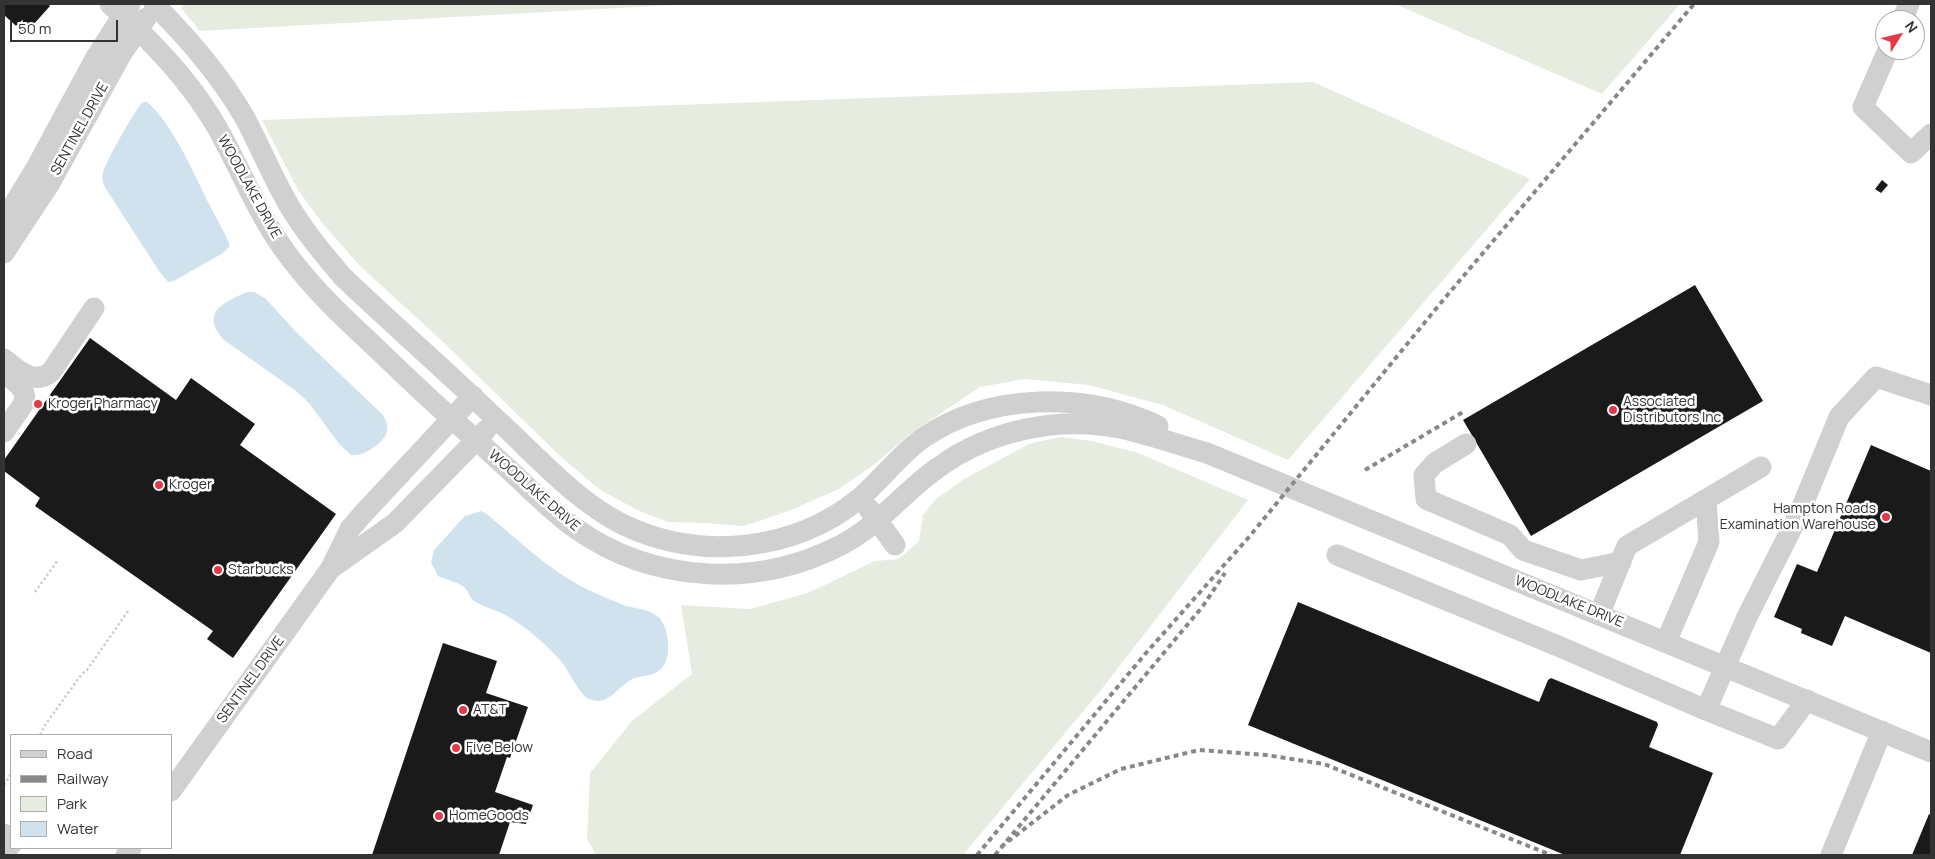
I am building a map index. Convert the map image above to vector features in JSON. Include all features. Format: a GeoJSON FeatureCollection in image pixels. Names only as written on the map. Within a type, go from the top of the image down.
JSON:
{"type":"FeatureCollection","features":[{"type":"Feature","properties":{"kind":"street","name":"SENTINEL DRIVE"},"geometry":{"type":"LineString","coordinates":[[4,253],[50,183],[122,53],[155,4]]}},
{"type":"Feature","properties":{"kind":"street","name":"WOODLAKE DRIVE"},"geometry":{"type":"LineString","coordinates":[[155,4],[185,36],[222,83],[246,120],[280,190],[325,256],[361,294],[567,485],[592,505],[622,524],[665,540],[691,545],[718,547],[770,542],[795,535],[820,525],[833,517],[861,497],[898,459],[923,438],[972,414],[1019,404],[1066,402],[1104,408],[1156,425],[1207,453],[1931,752]]}},
{"type":"Feature","properties":{"kind":"street","name":"SENTINEL DRIVE"},"geometry":{"type":"LineString","coordinates":[[4,221],[34,170],[121,7]]}},
{"type":"Feature","properties":{"kind":"street","name":"WOODLAKE DRIVE"},"geometry":{"type":"LineString","coordinates":[[121,7],[198,98],[225,143],[260,213],[289,257],[341,316],[546,504],[577,529],[609,548],[643,562],[663,568],[700,574],[749,573],[781,568],[827,552],[851,540],[878,521],[926,477],[952,458],[983,442],[1027,429],[1072,424],[1103,426],[1134,432],[1207,453]]}},
{"type":"Feature","properties":{"kind":"street"},"geometry":{"type":"LineString","coordinates":[[1883,60],[1862,107],[1911,154],[1931,134]]}},
{"type":"Feature","properties":{"kind":"street"},"geometry":{"type":"LineString","coordinates":[[4,359],[26,375],[40,378],[46,376],[51,372],[94,308]]}},
{"type":"Feature","properties":{"kind":"street"},"geometry":{"type":"LineString","coordinates":[[4,373],[21,387],[26,398],[4,432]]}},
{"type":"Feature","properties":{"kind":"street"},"geometry":{"type":"LineString","coordinates":[[1706,710],[1748,617],[1799,514],[1839,417],[1876,377],[1931,395]]}},
{"type":"Feature","properties":{"kind":"street","name":"SENTINEL DRIVE"},"geometry":{"type":"LineString","coordinates":[[172,790],[331,568],[350,530],[473,396]]}},
{"type":"Feature","properties":{"kind":"street","name":"SENTINEL DRIVE"},"geometry":{"type":"LineString","coordinates":[[331,568],[395,523],[497,419]]}},
{"type":"Feature","properties":{"kind":"street"},"geometry":{"type":"LineString","coordinates":[[1466,444],[1435,463],[1424,475],[1426,499],[1510,535],[1523,550],[1582,570],[1621,562]]}},
{"type":"Feature","properties":{"kind":"street"},"geometry":{"type":"LineString","coordinates":[[1599,615],[1627,546],[1761,466]]}},
{"type":"Feature","properties":{"kind":"street"},"geometry":{"type":"LineString","coordinates":[[861,497],[895,545]]}},
{"type":"Feature","properties":{"kind":"street"},"geometry":{"type":"LineString","coordinates":[[1666,642],[1709,542],[1706,500]]}},
{"type":"Feature","properties":{"kind":"street"},"geometry":{"type":"LineString","coordinates":[[1337,555],[1778,739],[1807,700]]}},
{"type":"Feature","properties":{"kind":"street"},"geometry":{"type":"LineString","coordinates":[[1831,855],[1882,731]]}},
{"type":"Feature","properties":{"kind":"path"},"geometry":{"type":"LineString","coordinates":[[35,592],[58,560]]}},
{"type":"Feature","properties":{"kind":"path"},"geometry":{"type":"LineString","coordinates":[[40,734],[45,725],[128,611]]}},
{"type":"Feature","properties":{"kind":"green space"},"geometry":{"type":"Polygon","coordinates":[[[184,4],[691,4],[200,31],[181,8],[184,4]]]}},
{"type":"Feature","properties":{"kind":"green space"},"geometry":{"type":"Polygon","coordinates":[[[1395,4],[1680,4],[1602,94],[1395,4]]]}},
{"type":"Feature","properties":{"kind":"green space"},"geometry":{"type":"Polygon","coordinates":[[[1313,82],[1530,179],[1288,460],[1163,405],[1089,385],[1024,379],[980,387],[910,434],[876,463],[839,489],[791,510],[744,526],[668,522],[637,510],[599,489],[560,456],[440,339],[360,266],[323,224],[298,190],[262,120],[1313,82]]]}},
{"type":"Feature","properties":{"kind":"green space"},"geometry":{"type":"Polygon","coordinates":[[[1061,437],[1092,441],[1138,453],[1248,500],[1101,690],[963,855],[596,855],[587,839],[590,773],[632,721],[692,674],[681,605],[750,609],[808,593],[875,561],[899,559],[919,541],[923,515],[936,499],[964,479],[1031,443],[1061,437]]]}},
{"type":"Feature","properties":{"kind":"water"},"geometry":{"type":"Polygon","coordinates":[[[143,102],[147,102],[157,111],[174,136],[190,164],[230,246],[223,253],[174,281],[168,282],[108,192],[102,176],[128,124],[143,102]]]}},
{"type":"Feature","properties":{"kind":"water"},"geometry":{"type":"Polygon","coordinates":[[[247,292],[254,292],[265,298],[296,332],[383,415],[387,431],[378,444],[361,454],[351,455],[340,445],[309,403],[296,391],[224,340],[217,330],[214,315],[230,300],[247,292]]]}},
{"type":"Feature","properties":{"kind":"water"},"geometry":{"type":"Polygon","coordinates":[[[481,511],[552,568],[580,586],[623,605],[649,611],[658,616],[664,626],[668,640],[668,655],[662,668],[654,674],[629,681],[610,697],[594,701],[584,695],[561,661],[535,636],[505,615],[474,601],[466,589],[460,585],[438,576],[431,562],[434,550],[465,516],[481,511]]]}},
{"type":"Feature","properties":{"kind":"building"},"geometry":{"type":"Polygon","coordinates":[[[4,4],[48,4],[50,6],[25,34],[4,15],[4,4]]]}},
{"type":"Feature","properties":{"kind":"building"},"geometry":{"type":"Polygon","coordinates":[[[1882,180],[1888,185],[1881,193],[1875,189],[1882,180]]]}},
{"type":"Feature","properties":{"kind":"building","name":"Associated Distributors Inc"},"geometry":{"type":"Polygon","coordinates":[[[1695,285],[1763,401],[1531,536],[1463,420],[1695,285]]]}},
{"type":"Feature","properties":{"kind":"building","name":"Kroger"},"geometry":{"type":"Polygon","coordinates":[[[90,338],[176,400],[191,378],[255,424],[240,445],[336,514],[233,658],[207,639],[213,631],[35,506],[40,498],[4,471],[4,460],[90,338]]]}},
{"type":"Feature","properties":{"kind":"building","name":"Hampton Roads Examination Warehouse"},"geometry":{"type":"Polygon","coordinates":[[[1871,445],[1931,471],[1931,653],[1845,616],[1832,646],[1801,633],[1802,629],[1774,617],[1797,564],[1817,572],[1871,445]]]}},
{"type":"Feature","properties":{"kind":"building"},"geometry":{"type":"Polygon","coordinates":[[[1298,602],[1539,702],[1548,680],[1551,678],[1657,722],[1658,725],[1649,747],[1713,773],[1680,855],[1565,855],[1248,725],[1298,602]]]}},
{"type":"Feature","properties":{"kind":"building"},"geometry":{"type":"Polygon","coordinates":[[[443,643],[497,661],[486,693],[528,707],[510,758],[507,757],[495,792],[533,805],[526,824],[510,822],[499,855],[372,855],[443,643]]]}},
{"type":"Feature","properties":{"kind":"building"},"geometry":{"type":"Polygon","coordinates":[[[1929,814],[1931,815],[1931,855],[1912,855],[1929,814]]]}},
{"type":"Feature","properties":{"kind":"railway"},"geometry":{"type":"LineString","coordinates":[[977,855],[1146,653],[1249,537],[1444,299],[1694,4]]}},
{"type":"Feature","properties":{"kind":"railway"},"geometry":{"type":"LineString","coordinates":[[1365,470],[1463,412]]}},
{"type":"Feature","properties":{"kind":"railway"},"geometry":{"type":"LineString","coordinates":[[995,855],[1203,606],[1225,573]]}},
{"type":"Feature","properties":{"kind":"railway"},"geometry":{"type":"LineString","coordinates":[[1001,847],[1068,795],[1121,769],[1199,750],[1266,755],[1324,764],[1551,855]]}},
{"type":"Feature","properties":{"kind":"place","name":"Kroger Pharmacy"},"geometry":{"type":"Point","coordinates":[38,404]}},
{"type":"Feature","properties":{"kind":"place","name":"Associated Distributors Inc"},"geometry":{"type":"Point","coordinates":[1613,410]}},
{"type":"Feature","properties":{"kind":"place","name":"Kroger"},"geometry":{"type":"Point","coordinates":[159,485]}},
{"type":"Feature","properties":{"kind":"place","name":"Hampton Roads Examination Warehouse"},"geometry":{"type":"Point","coordinates":[1886,517]}},
{"type":"Feature","properties":{"kind":"place","name":"Starbucks"},"geometry":{"type":"Point","coordinates":[218,570]}},
{"type":"Feature","properties":{"kind":"place","name":"AT&T"},"geometry":{"type":"Point","coordinates":[463,710]}},
{"type":"Feature","properties":{"kind":"place","name":"Five Below"},"geometry":{"type":"Point","coordinates":[456,748]}},
{"type":"Feature","properties":{"kind":"place","name":"HomeGoods"},"geometry":{"type":"Point","coordinates":[439,816]}}]}
